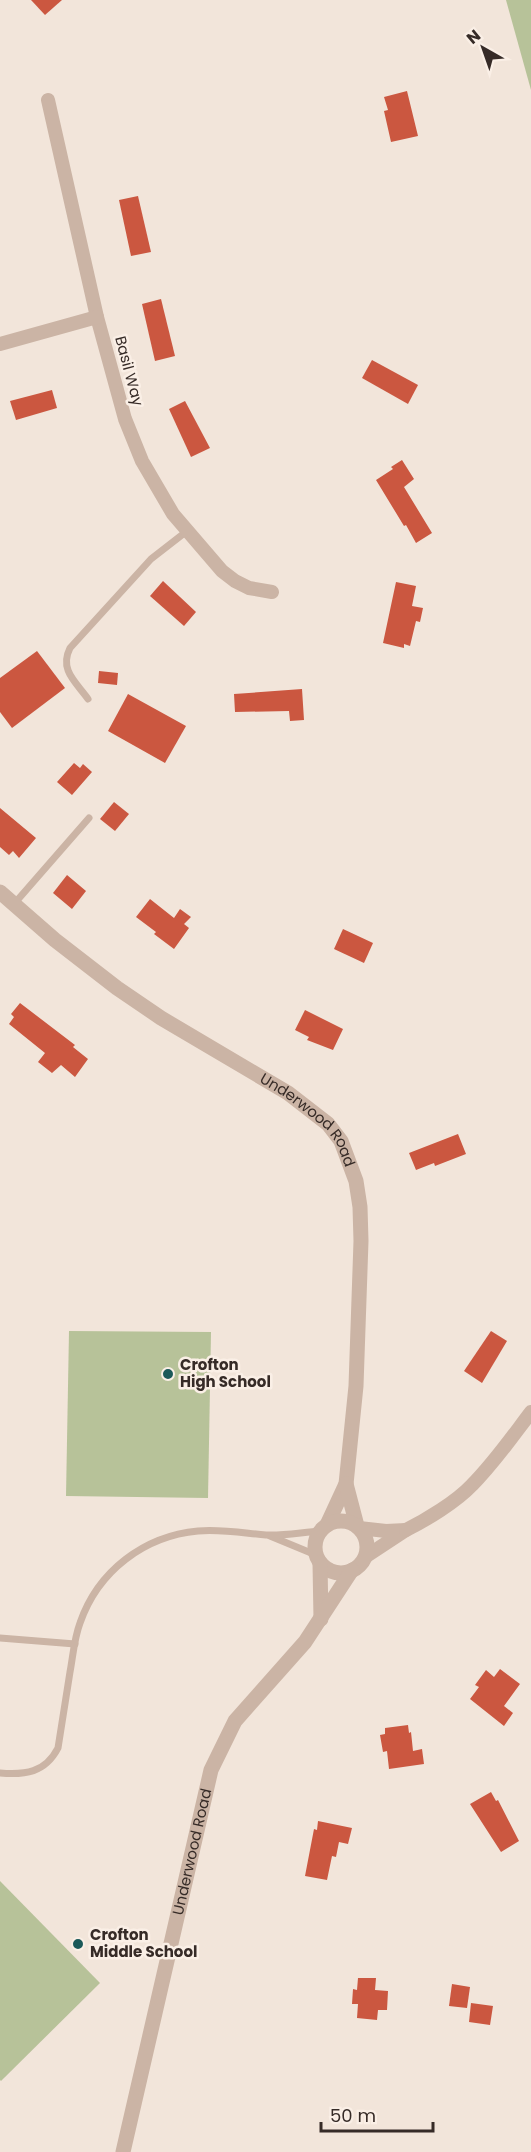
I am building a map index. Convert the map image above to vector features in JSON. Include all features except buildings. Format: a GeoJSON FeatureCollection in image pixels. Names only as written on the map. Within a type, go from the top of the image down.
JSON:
{"type":"FeatureCollection","features":[{"type":"Feature","properties":{"kind":"street","name":"Basil Way"},"geometry":{"type":"LineString","coordinates":[[48,100],[124,419],[142,461],[173,514],[222,571],[249,588],[272,592]]}},
{"type":"Feature","properties":{"kind":"street"},"geometry":{"type":"LineString","coordinates":[[0,344],[98,317]]}},
{"type":"Feature","properties":{"kind":"street","name":"Underwood Road"},"geometry":{"type":"LineString","coordinates":[[0,892],[55,940],[117,988],[161,1018],[288,1093],[328,1124],[341,1141],[356,1181],[360,1207],[356,1386],[346,1484],[324,1528]]}},
{"type":"Feature","properties":{"kind":"street"},"geometry":{"type":"LineString","coordinates":[[365,1557],[406,1530],[427,1520],[470,1488],[503,1450],[531,1412]]}},
{"type":"Feature","properties":{"kind":"street","name":"Underwood Road"},"geometry":{"type":"LineString","coordinates":[[346,1484],[358,1527]]}},
{"type":"Feature","properties":{"kind":"street"},"geometry":{"type":"LineString","coordinates":[[321,1619],[317,1538],[324,1528],[342,1521],[358,1527],[386,1531],[406,1530]]}},
{"type":"Feature","properties":{"kind":"street"},"geometry":{"type":"LineString","coordinates":[[318,1559],[327,1569],[344,1573],[362,1563],[365,1557],[366,1541],[358,1527]]}},
{"type":"Feature","properties":{"kind":"street","name":"Underwood Road"},"geometry":{"type":"LineString","coordinates":[[123,2152],[211,1770],[236,1721],[305,1642],[352,1570]]}},
{"type":"Feature","properties":{"kind":"lane"},"geometry":{"type":"LineString","coordinates":[[88,699],[66,666],[65,658],[70,648],[151,559],[186,531]]}},
{"type":"Feature","properties":{"kind":"lane"},"geometry":{"type":"LineString","coordinates":[[14,904],[89,818]]}},
{"type":"Feature","properties":{"kind":"lane"},"geometry":{"type":"LineString","coordinates":[[0,1773],[33,1772],[53,1757],[58,1748],[80,1624],[100,1584],[122,1561],[146,1546],[178,1534],[220,1530],[267,1535],[324,1528]]}},
{"type":"Feature","properties":{"kind":"lane"},"geometry":{"type":"LineString","coordinates":[[267,1535],[318,1559]]}},
{"type":"Feature","properties":{"kind":"lane"},"geometry":{"type":"LineString","coordinates":[[0,1638],[75,1644]]}},
{"type":"Feature","properties":{"kind":"green space"},"geometry":{"type":"Polygon","coordinates":[[[506,0],[531,0],[531,90],[506,0]]]}},
{"type":"Feature","properties":{"kind":"green space"},"geometry":{"type":"Polygon","coordinates":[[[69,1331],[211,1332],[208,1498],[66,1496],[69,1331]]]}},
{"type":"Feature","properties":{"kind":"green space"},"geometry":{"type":"Polygon","coordinates":[[[0,1881],[100,1983],[1,2081],[0,2080],[0,1881]]]}},
{"type":"Feature","properties":{"kind":"place","name":"Crofton High School"},"geometry":{"type":"Point","coordinates":[168,1374]}},
{"type":"Feature","properties":{"kind":"place","name":"Crofton Middle School"},"geometry":{"type":"Point","coordinates":[78,1944]}}]}
